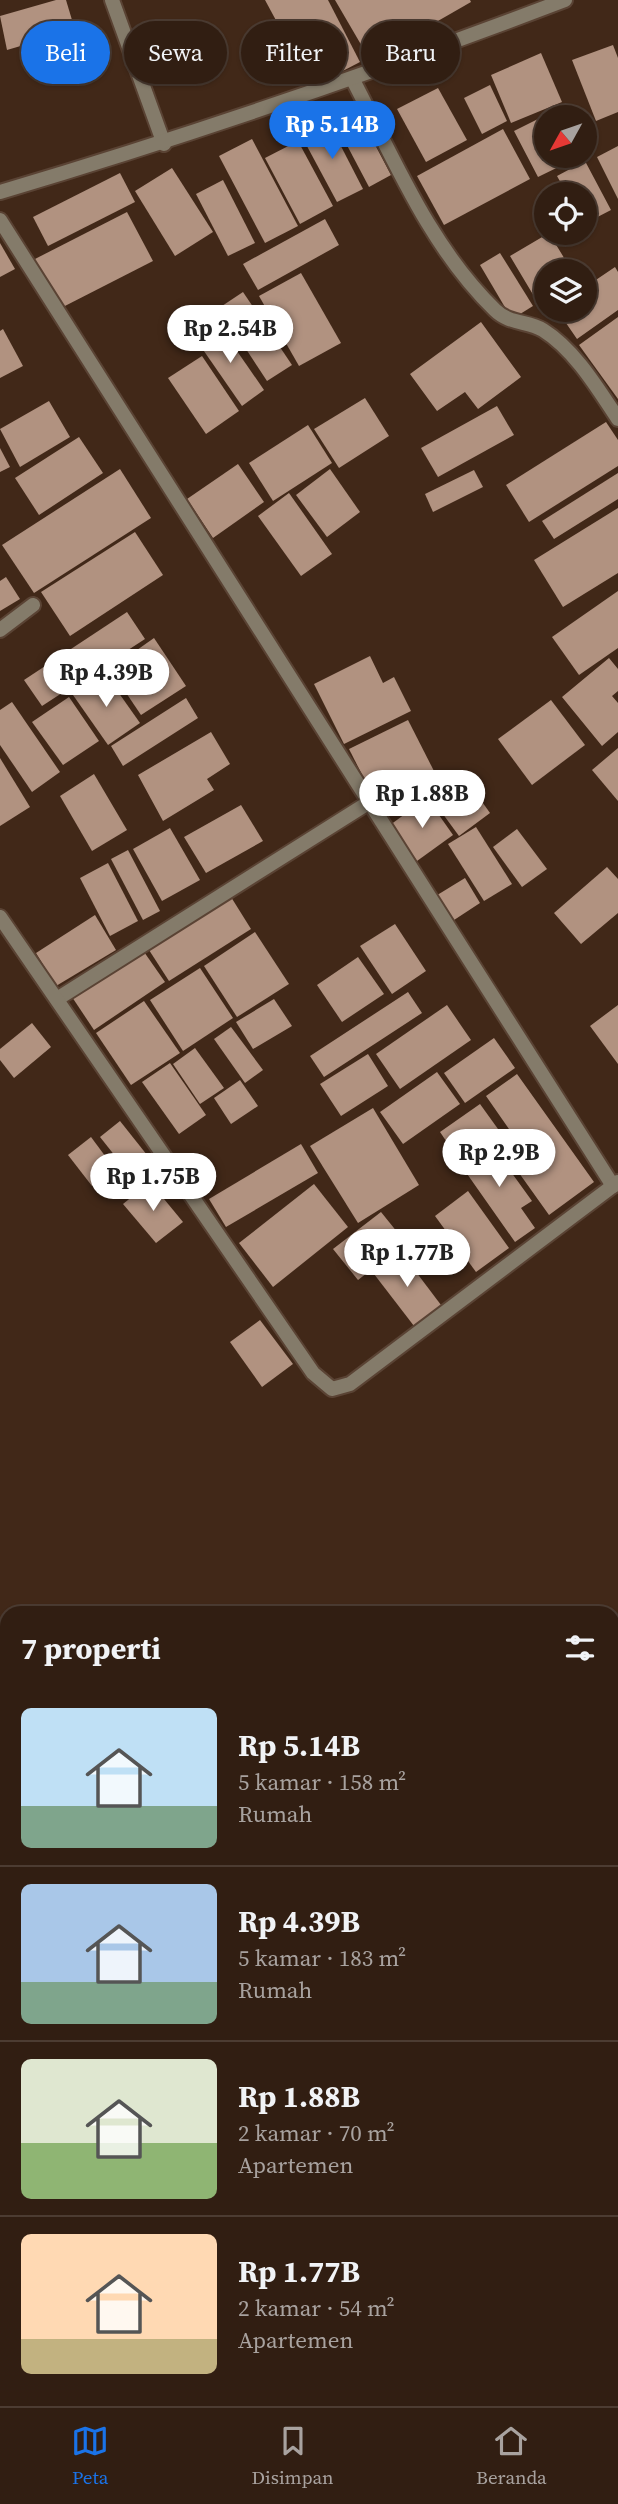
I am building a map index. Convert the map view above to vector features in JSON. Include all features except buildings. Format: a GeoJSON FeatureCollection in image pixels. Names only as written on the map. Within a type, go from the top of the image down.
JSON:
{"type":"FeatureCollection","features":[{"type":"Feature","properties":{"kind":"street"},"geometry":{"type":"LineString","coordinates":[[112,0],[164,144]]}},
{"type":"Feature","properties":{"kind":"street"},"geometry":{"type":"LineString","coordinates":[[0,192],[164,144],[352,80],[565,0]]}},
{"type":"Feature","properties":{"kind":"street"},"geometry":{"type":"LineString","coordinates":[[352,80],[440,245],[497,313],[519,324],[534,325],[577,361],[618,419]]}},
{"type":"Feature","properties":{"kind":"street"},"geometry":{"type":"LineString","coordinates":[[0,220],[368,803],[615,1184],[350,1384],[332,1389],[313,1373],[0,917]]}},
{"type":"Feature","properties":{"kind":"street"},"geometry":{"type":"LineString","coordinates":[[0,630],[33,605]]}},
{"type":"Feature","properties":{"kind":"street"},"geometry":{"type":"LineString","coordinates":[[57,999],[368,803]]}}]}
